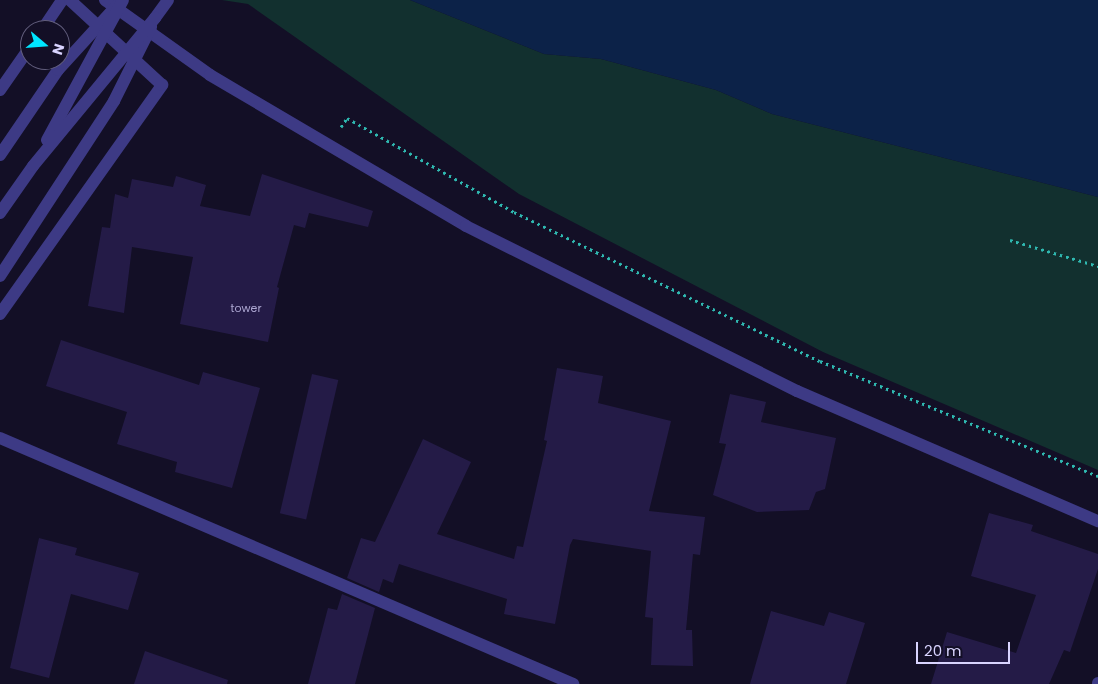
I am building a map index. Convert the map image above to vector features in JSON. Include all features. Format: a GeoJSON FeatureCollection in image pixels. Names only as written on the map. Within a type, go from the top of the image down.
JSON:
{"type":"FeatureCollection","features":[{"type":"Feature","properties":{"kind":"street"},"geometry":{"type":"LineString","coordinates":[[49,20],[62,0]]}},
{"type":"Feature","properties":{"kind":"street"},"geometry":{"type":"LineString","coordinates":[[0,314],[162,85],[70,0]]}},
{"type":"Feature","properties":{"kind":"street"},"geometry":{"type":"LineString","coordinates":[[0,213],[33,166],[168,0]]}},
{"type":"Feature","properties":{"kind":"street"},"geometry":{"type":"LineString","coordinates":[[0,155],[58,70],[98,26],[116,2]]}},
{"type":"Feature","properties":{"kind":"street"},"geometry":{"type":"LineString","coordinates":[[116,2],[149,31],[210,75],[466,226],[797,391],[1098,521]]}},
{"type":"Feature","properties":{"kind":"street"},"geometry":{"type":"LineString","coordinates":[[33,166],[116,2]]}},
{"type":"Feature","properties":{"kind":"street"},"geometry":{"type":"LineString","coordinates":[[0,276],[114,101],[155,18]]}},
{"type":"Feature","properties":{"kind":"street"},"geometry":{"type":"LineString","coordinates":[[0,90],[20,61]]}},
{"type":"Feature","properties":{"kind":"street"},"geometry":{"type":"LineString","coordinates":[[0,438],[573,684]]}},
{"type":"Feature","properties":{"kind":"path"},"geometry":{"type":"LineString","coordinates":[[336,135],[347,118],[514,212],[820,362],[1098,476]]}},
{"type":"Feature","properties":{"kind":"path"},"geometry":{"type":"LineString","coordinates":[[1010,240],[1098,266]]}},
{"type":"Feature","properties":{"kind":"green space"},"geometry":{"type":"Polygon","coordinates":[[[222,0],[410,0],[544,54],[601,59],[716,90],[772,114],[1098,197],[1098,470],[823,352],[519,194],[248,4],[222,0]]]}},
{"type":"Feature","properties":{"kind":"water"},"geometry":{"type":"Polygon","coordinates":[[[410,0],[1098,0],[1098,197],[772,114],[716,90],[601,59],[544,54],[410,0]]]}},
{"type":"Feature","properties":{"kind":"building"},"geometry":{"type":"Polygon","coordinates":[[[262,174],[373,211],[368,227],[309,213],[305,228],[294,225],[277,287],[279,288],[268,342],[180,324],[193,257],[132,247],[124,313],[88,306],[102,227],[110,228],[115,194],[128,198],[132,179],[173,187],[176,176],[206,185],[200,206],[250,216],[262,174]]]}},
{"type":"Feature","properties":{"kind":"building"},"geometry":{"type":"Polygon","coordinates":[[[61,340],[199,385],[203,372],[260,388],[232,488],[175,472],[177,462],[117,444],[127,412],[46,386],[61,340]]]}},
{"type":"Feature","properties":{"kind":"building"},"geometry":{"type":"Polygon","coordinates":[[[557,368],[603,376],[598,403],[671,421],[649,511],[705,517],[700,555],[693,554],[686,630],[692,630],[693,666],[651,665],[653,618],[645,617],[651,551],[573,539],[570,545],[555,624],[504,614],[507,599],[399,564],[393,583],[383,579],[379,592],[347,578],[361,538],[375,542],[423,439],[471,462],[437,534],[514,559],[517,546],[523,547],[547,441],[544,440],[557,368]]]}},
{"type":"Feature","properties":{"kind":"building"},"geometry":{"type":"Polygon","coordinates":[[[312,374],[338,380],[306,519],[280,513],[312,374]]]}},
{"type":"Feature","properties":{"kind":"building"},"geometry":{"type":"Polygon","coordinates":[[[730,394],[766,402],[761,422],[836,438],[825,489],[816,492],[809,510],[757,512],[713,495],[726,444],[719,443],[730,394]]]}},
{"type":"Feature","properties":{"kind":"building"},"geometry":{"type":"Polygon","coordinates":[[[989,513],[1033,525],[1031,531],[1098,554],[1098,569],[1070,652],[1064,650],[1049,684],[931,684],[947,632],[1016,653],[1036,595],[971,576],[989,513]]]}},
{"type":"Feature","properties":{"kind":"building"},"geometry":{"type":"Polygon","coordinates":[[[39,538],[77,548],[75,555],[139,573],[128,610],[71,594],[49,678],[10,668],[39,538]]]}},
{"type":"Feature","properties":{"kind":"building"},"geometry":{"type":"Polygon","coordinates":[[[342,594],[375,608],[355,684],[308,684],[328,608],[337,610],[342,594]]]}},
{"type":"Feature","properties":{"kind":"building"},"geometry":{"type":"Polygon","coordinates":[[[771,611],[824,626],[829,612],[865,623],[846,684],[750,684],[771,611]]]}},
{"type":"Feature","properties":{"kind":"building"},"geometry":{"type":"Polygon","coordinates":[[[145,651],[228,680],[227,684],[134,684],[145,651]]]}}]}
